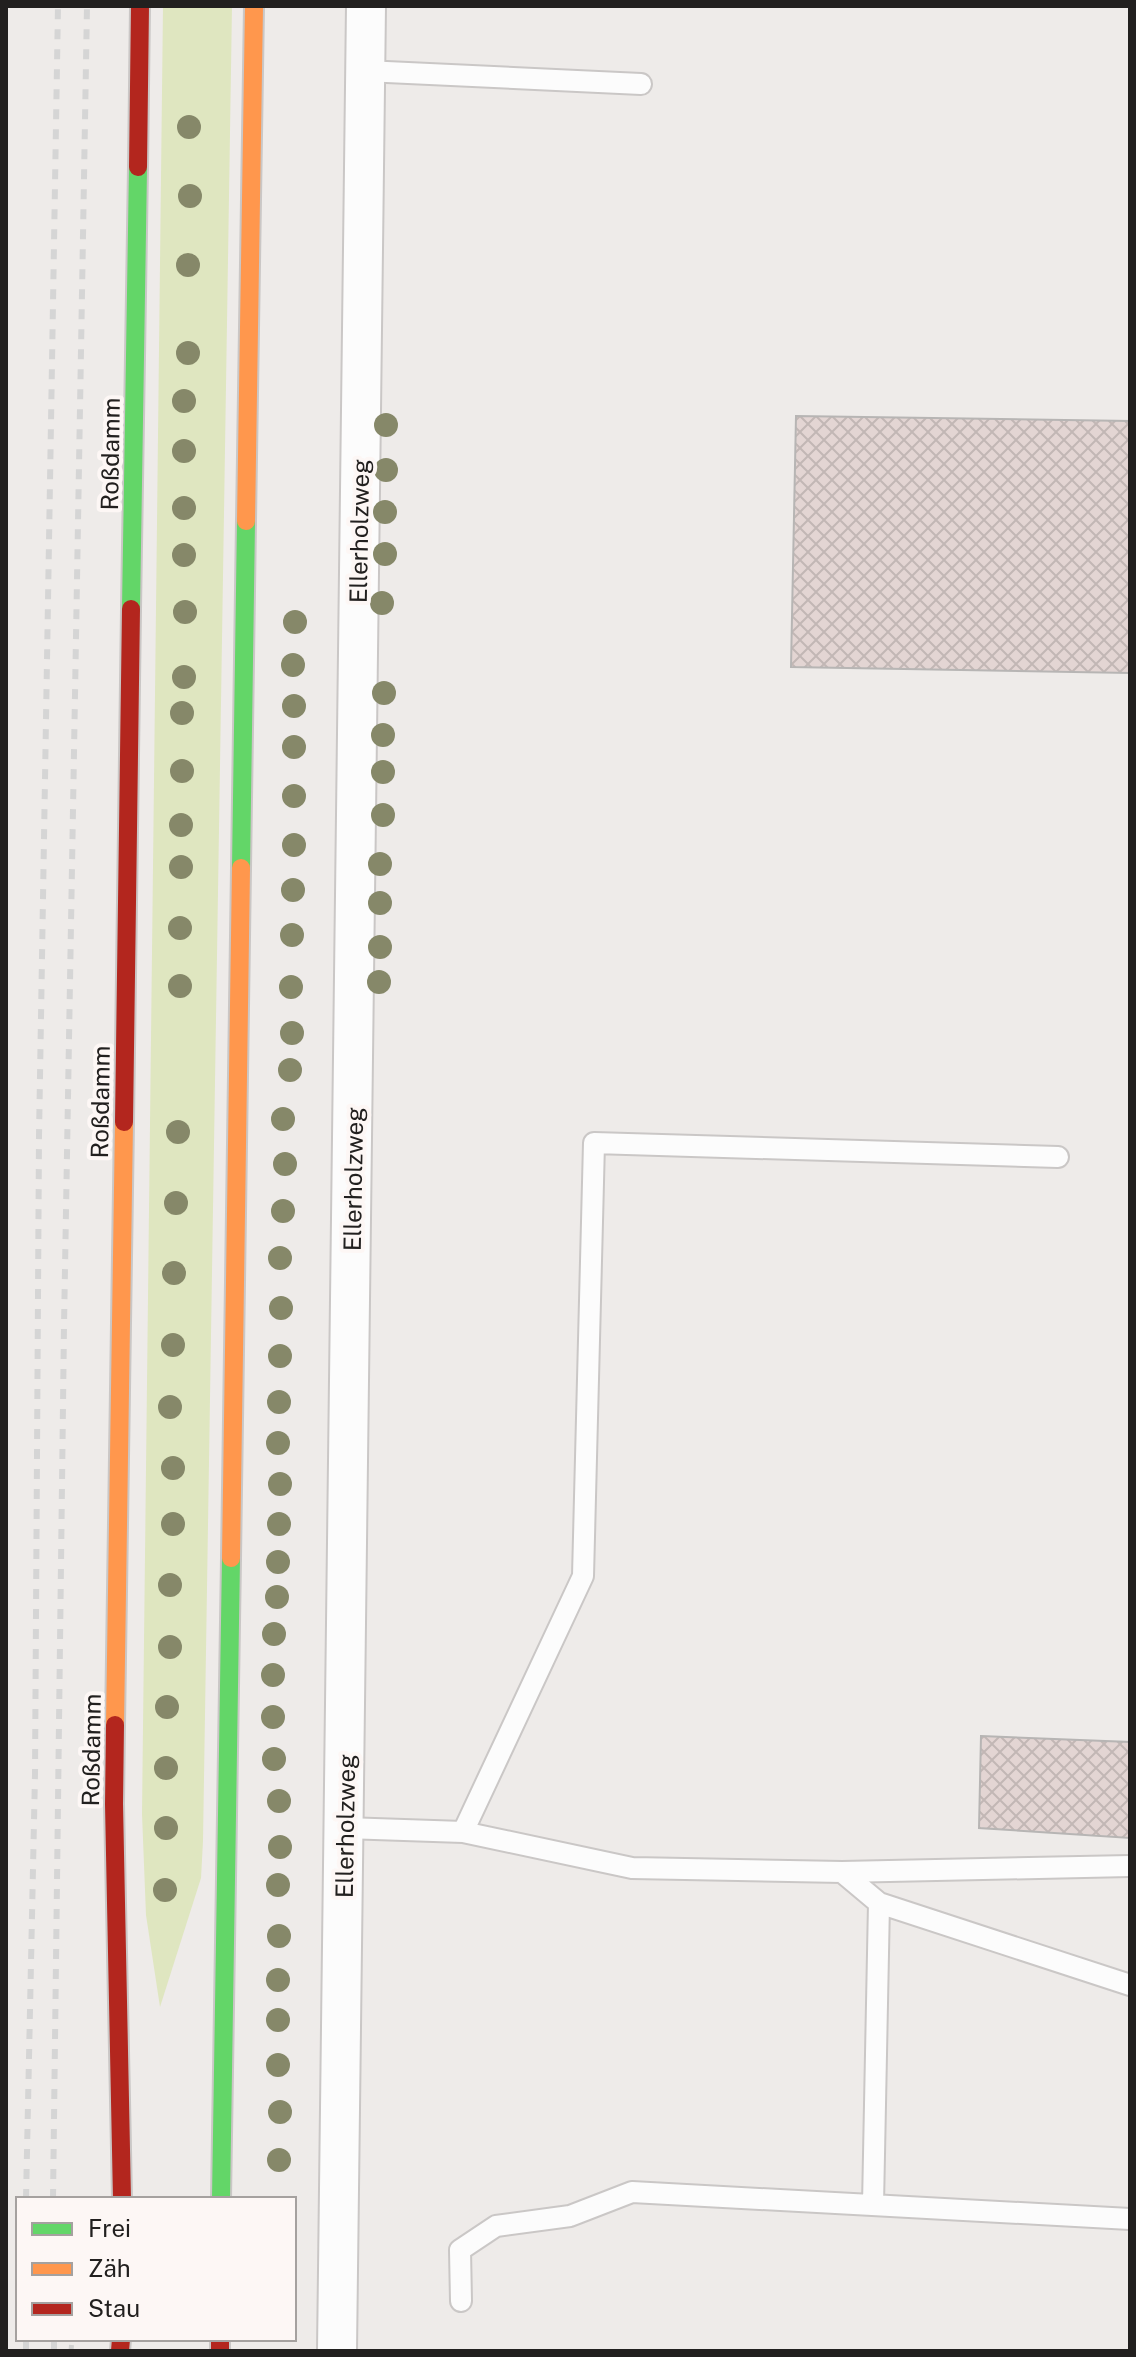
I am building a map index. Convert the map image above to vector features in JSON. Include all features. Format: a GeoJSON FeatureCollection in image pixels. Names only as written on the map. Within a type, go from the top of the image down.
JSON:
{"type":"FeatureCollection","features":[{"type":"Feature","properties":{"kind":"main road","name":"Roßdamm"},"geometry":{"type":"LineString","coordinates":[[122,2197],[114,1804],[140,6]]}},
{"type":"Feature","properties":{"kind":"main road"},"geometry":{"type":"LineString","coordinates":[[221,2197],[254,6]]}},
{"type":"Feature","properties":{"kind":"street","name":"Ellerholzweg"},"geometry":{"type":"LineString","coordinates":[[337,2351],[366,6]]}},
{"type":"Feature","properties":{"kind":"lane"},"geometry":{"type":"LineString","coordinates":[[365,71],[641,84]]}},
{"type":"Feature","properties":{"kind":"lane"},"geometry":{"type":"LineString","coordinates":[[463,1832],[583,1576],[594,1143],[1058,1157]]}},
{"type":"Feature","properties":{"kind":"lane"},"geometry":{"type":"LineString","coordinates":[[345,1828],[463,1832],[632,1868],[842,1872],[1130,1866]]}},
{"type":"Feature","properties":{"kind":"lane"},"geometry":{"type":"LineString","coordinates":[[842,1872],[879,1903],[1130,1985]]}},
{"type":"Feature","properties":{"kind":"lane"},"geometry":{"type":"LineString","coordinates":[[873,2205],[879,1903]]}},
{"type":"Feature","properties":{"kind":"lane"},"geometry":{"type":"LineString","coordinates":[[461,2301],[460,2250],[496,2226],[570,2216],[632,2192],[1130,2219]]}},
{"type":"Feature","properties":{"kind":"green space"},"geometry":{"type":"Polygon","coordinates":[[[163,6],[232,6],[203,1841],[201,1878],[160,2007],[146,1915],[142,1814],[163,6]]]}},
{"type":"Feature","properties":{"kind":"building"},"geometry":{"type":"Polygon","coordinates":[[[796,416],[1130,421],[1130,673],[791,667],[796,416]]]}},
{"type":"Feature","properties":{"kind":"building"},"geometry":{"type":"Polygon","coordinates":[[[981,1736],[1130,1742],[1130,1838],[979,1828],[981,1736]]]}},
{"type":"Feature","properties":{"kind":"railway"},"geometry":{"type":"LineString","coordinates":[[26,2197],[35,1774],[39,1136],[58,6]]}},
{"type":"Feature","properties":{"kind":"railway"},"geometry":{"type":"LineString","coordinates":[[53,2197],[64,1326],[87,6]]}},
{"type":"Feature","properties":{"kind":"railway"},"geometry":{"type":"LineString","coordinates":[[26,2341],[26,2351]]}},
{"type":"Feature","properties":{"kind":"railway"},"geometry":{"type":"LineString","coordinates":[[54,2341],[54,2351]]}},
{"type":"Feature","properties":{"kind":"traffic: fast"},"geometry":{"type":"LineString","coordinates":[[131,609],[138,167]]}},
{"type":"Feature","properties":{"kind":"traffic: fast"},"geometry":{"type":"LineString","coordinates":[[241,868],[246,521]]}},
{"type":"Feature","properties":{"kind":"traffic: fast"},"geometry":{"type":"LineString","coordinates":[[221,2197],[231,1558]]}},
{"type":"Feature","properties":{"kind":"traffic: slow"},"geometry":{"type":"LineString","coordinates":[[246,521],[254,6]]}},
{"type":"Feature","properties":{"kind":"traffic: slow"},"geometry":{"type":"LineString","coordinates":[[231,1558],[241,868]]}},
{"type":"Feature","properties":{"kind":"traffic: slow"},"geometry":{"type":"LineString","coordinates":[[115,1725],[124,1122]]}},
{"type":"Feature","properties":{"kind":"traffic: jam"},"geometry":{"type":"LineString","coordinates":[[138,167],[140,6]]}},
{"type":"Feature","properties":{"kind":"traffic: jam"},"geometry":{"type":"LineString","coordinates":[[124,1122],[131,609]]}},
{"type":"Feature","properties":{"kind":"traffic: jam"},"geometry":{"type":"LineString","coordinates":[[115,1725],[122,2197]]}},
{"type":"Feature","properties":{"kind":"traffic: jam"},"geometry":{"type":"LineString","coordinates":[[120,2351],[121,2341]]}},
{"type":"Feature","properties":{"kind":"traffic: jam"},"geometry":{"type":"LineString","coordinates":[[220,2341],[220,2351]]}}]}
